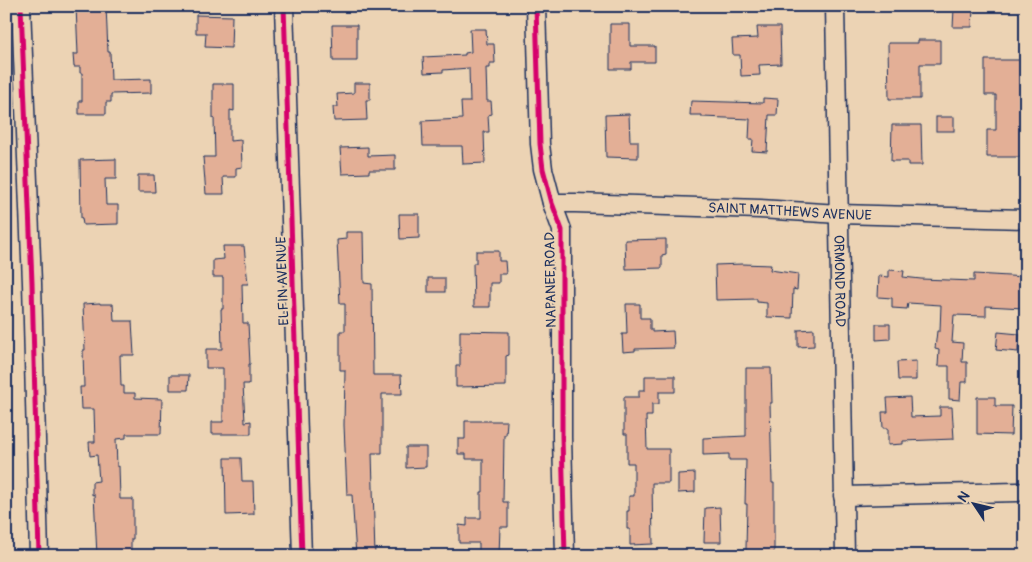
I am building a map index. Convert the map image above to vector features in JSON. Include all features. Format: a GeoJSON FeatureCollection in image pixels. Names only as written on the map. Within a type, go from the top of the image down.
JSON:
{"type":"FeatureCollection","features":[{"type":"Feature","properties":{"kind":"street"},"geometry":{"type":"LineString","coordinates":[[21,6],[40,556]]}},
{"type":"Feature","properties":{"kind":"street","name":"ELFIN AVENUE"},"geometry":{"type":"LineString","coordinates":[[284,6],[302,556]]}},
{"type":"Feature","properties":{"kind":"street","name":"NAPANEE ROAD"},"geometry":{"type":"LineString","coordinates":[[536,6],[540,144],[543,169],[552,204],[562,230],[562,437],[565,556]]}},
{"type":"Feature","properties":{"kind":"street","name":"ORMOND ROAD"},"geometry":{"type":"LineString","coordinates":[[835,6],[845,556]]}},
{"type":"Feature","properties":{"kind":"street","name":"SAINT MATTHEWS AVENUE"},"geometry":{"type":"LineString","coordinates":[[552,204],[575,202],[838,214],[1026,219]]}},
{"type":"Feature","properties":{"kind":"street"},"geometry":{"type":"LineString","coordinates":[[843,496],[1018,492]]}},
{"type":"Feature","properties":{"kind":"building"},"geometry":{"type":"Polygon","coordinates":[[[76,6],[106,6],[111,80],[151,79],[151,93],[111,94],[111,102],[106,102],[106,114],[79,114],[79,101],[82,101],[82,73],[80,73],[80,67],[74,67],[73,54],[78,54],[76,6]]]}},
{"type":"Feature","properties":{"kind":"building"},"geometry":{"type":"Polygon","coordinates":[[[954,9],[973,9],[972,27],[953,27],[954,9]]]}},
{"type":"Feature","properties":{"kind":"building"},"geometry":{"type":"Polygon","coordinates":[[[196,15],[232,16],[231,48],[205,47],[206,33],[196,33],[196,15]]]}},
{"type":"Feature","properties":{"kind":"building"},"geometry":{"type":"Polygon","coordinates":[[[610,24],[630,24],[630,46],[655,46],[655,62],[631,62],[631,69],[610,69],[610,24]]]}},
{"type":"Feature","properties":{"kind":"building"},"geometry":{"type":"Polygon","coordinates":[[[332,25],[357,25],[357,61],[333,61],[332,25]]]}},
{"type":"Feature","properties":{"kind":"building"},"geometry":{"type":"Polygon","coordinates":[[[757,27],[780,27],[781,64],[759,65],[760,75],[741,76],[740,55],[733,55],[732,39],[758,38],[757,27]]]}},
{"type":"Feature","properties":{"kind":"building"},"geometry":{"type":"Polygon","coordinates":[[[470,29],[486,29],[487,44],[494,44],[495,63],[490,63],[490,68],[486,68],[487,101],[491,101],[492,114],[488,115],[489,132],[484,132],[485,163],[463,164],[462,146],[423,146],[422,121],[462,119],[461,102],[470,102],[469,68],[424,73],[423,57],[465,55],[465,53],[471,52],[470,29]]]}},
{"type":"Feature","properties":{"kind":"building"},"geometry":{"type":"Polygon","coordinates":[[[918,40],[940,40],[940,64],[920,64],[920,99],[889,99],[888,43],[918,43],[918,40]]]}},
{"type":"Feature","properties":{"kind":"building"},"geometry":{"type":"Polygon","coordinates":[[[985,60],[1022,60],[1022,111],[1026,112],[1026,125],[1023,125],[1023,157],[987,157],[987,130],[996,130],[996,95],[985,95],[985,60]]]}},
{"type":"Feature","properties":{"kind":"building"},"geometry":{"type":"Polygon","coordinates":[[[354,83],[370,83],[370,100],[366,100],[367,120],[334,121],[333,107],[338,107],[337,94],[354,93],[354,83]]]}},
{"type":"Feature","properties":{"kind":"building"},"geometry":{"type":"Polygon","coordinates":[[[213,84],[234,84],[234,111],[230,110],[230,141],[241,140],[242,167],[236,168],[236,177],[223,177],[224,194],[206,194],[203,157],[215,157],[213,84]]]}},
{"type":"Feature","properties":{"kind":"building"},"geometry":{"type":"Polygon","coordinates":[[[763,98],[778,99],[777,115],[769,115],[767,152],[752,151],[753,139],[749,139],[750,119],[690,115],[691,101],[763,103],[763,98]]]}},
{"type":"Feature","properties":{"kind":"building"},"geometry":{"type":"Polygon","coordinates":[[[629,114],[630,141],[638,141],[638,158],[606,157],[605,115],[629,114]]]}},
{"type":"Feature","properties":{"kind":"building"},"geometry":{"type":"Polygon","coordinates":[[[936,117],[954,117],[954,131],[936,131],[936,117]]]}},
{"type":"Feature","properties":{"kind":"building"},"geometry":{"type":"Polygon","coordinates":[[[892,125],[921,125],[922,165],[908,165],[908,161],[891,161],[892,125]]]}},
{"type":"Feature","properties":{"kind":"building"},"geometry":{"type":"Polygon","coordinates":[[[368,147],[368,156],[395,155],[395,170],[369,170],[369,173],[342,174],[340,148],[368,147]]]}},
{"type":"Feature","properties":{"kind":"building"},"geometry":{"type":"Polygon","coordinates":[[[116,159],[116,179],[105,179],[106,205],[118,205],[118,224],[83,225],[81,218],[80,160],[116,159]]]}},
{"type":"Feature","properties":{"kind":"building"},"geometry":{"type":"Polygon","coordinates":[[[138,175],[154,175],[155,192],[138,192],[138,175]]]}},
{"type":"Feature","properties":{"kind":"building"},"geometry":{"type":"Polygon","coordinates":[[[399,214],[419,214],[419,238],[400,239],[399,214]]]}},
{"type":"Feature","properties":{"kind":"building"},"geometry":{"type":"Polygon","coordinates":[[[346,232],[363,232],[364,283],[372,284],[373,375],[401,375],[402,394],[382,394],[382,453],[372,453],[375,556],[356,556],[352,495],[347,495],[344,425],[345,370],[340,370],[340,331],[345,331],[345,304],[340,304],[337,240],[346,239],[346,232]]]}},
{"type":"Feature","properties":{"kind":"building"},"geometry":{"type":"Polygon","coordinates":[[[666,239],[666,254],[662,255],[662,268],[626,269],[625,240],[666,239]]]}},
{"type":"Feature","properties":{"kind":"building"},"geometry":{"type":"Polygon","coordinates":[[[223,246],[244,246],[248,284],[242,284],[243,323],[248,323],[250,364],[249,384],[243,384],[245,422],[251,421],[251,434],[212,434],[212,422],[223,422],[223,368],[206,368],[206,349],[222,349],[221,309],[223,309],[223,277],[213,277],[213,260],[224,259],[223,246]]]}},
{"type":"Feature","properties":{"kind":"building"},"geometry":{"type":"Polygon","coordinates":[[[476,251],[499,251],[499,261],[505,261],[506,274],[499,274],[499,283],[490,283],[490,307],[474,307],[473,263],[476,263],[476,251]]]}},
{"type":"Feature","properties":{"kind":"building"},"geometry":{"type":"Polygon","coordinates":[[[715,265],[771,265],[770,270],[798,274],[797,290],[793,289],[792,318],[767,317],[767,303],[757,302],[757,299],[716,300],[715,265]]]}},
{"type":"Feature","properties":{"kind":"building"},"geometry":{"type":"Polygon","coordinates":[[[889,270],[904,271],[903,277],[921,279],[974,281],[974,274],[1026,277],[1024,308],[986,306],[986,316],[954,315],[952,342],[963,343],[962,362],[967,362],[967,382],[961,382],[960,400],[949,399],[949,366],[938,366],[939,350],[935,349],[937,331],[940,331],[941,305],[908,303],[907,309],[892,308],[892,298],[878,297],[879,276],[889,277],[889,270]]]}},
{"type":"Feature","properties":{"kind":"building"},"geometry":{"type":"Polygon","coordinates":[[[428,278],[445,278],[445,292],[428,292],[428,278]]]}},
{"type":"Feature","properties":{"kind":"building"},"geometry":{"type":"Polygon","coordinates":[[[83,304],[113,304],[114,321],[132,321],[134,355],[120,355],[121,386],[124,386],[124,393],[135,393],[135,398],[162,399],[161,434],[126,434],[126,438],[116,439],[120,499],[133,499],[131,556],[97,556],[92,482],[99,481],[97,455],[90,456],[89,442],[95,442],[94,409],[81,409],[80,387],[84,387],[83,304]]]}},
{"type":"Feature","properties":{"kind":"building"},"geometry":{"type":"Polygon","coordinates":[[[626,304],[640,304],[640,318],[650,318],[650,329],[652,329],[652,332],[673,331],[674,348],[635,349],[635,351],[623,352],[622,334],[627,334],[626,304]]]}},
{"type":"Feature","properties":{"kind":"building"},"geometry":{"type":"Polygon","coordinates":[[[876,324],[890,324],[890,339],[876,340],[876,324]]]}},
{"type":"Feature","properties":{"kind":"building"},"geometry":{"type":"Polygon","coordinates":[[[814,329],[814,346],[798,347],[798,330],[814,329]]]}},
{"type":"Feature","properties":{"kind":"building"},"geometry":{"type":"Polygon","coordinates":[[[460,331],[509,332],[509,355],[506,356],[506,386],[456,387],[456,366],[460,366],[460,331]]]}},
{"type":"Feature","properties":{"kind":"building"},"geometry":{"type":"Polygon","coordinates":[[[998,332],[1019,334],[1018,352],[996,350],[998,332]]]}},
{"type":"Feature","properties":{"kind":"building"},"geometry":{"type":"Polygon","coordinates":[[[916,361],[916,380],[898,380],[897,362],[916,361]]]}},
{"type":"Feature","properties":{"kind":"building"},"geometry":{"type":"Polygon","coordinates":[[[746,368],[771,368],[772,403],[770,403],[772,483],[774,483],[774,553],[770,553],[770,556],[747,556],[746,460],[729,460],[729,454],[703,455],[703,438],[746,436],[746,368]]]}},
{"type":"Feature","properties":{"kind":"building"},"geometry":{"type":"Polygon","coordinates":[[[170,375],[189,375],[188,390],[170,390],[170,375]]]}},
{"type":"Feature","properties":{"kind":"building"},"geometry":{"type":"Polygon","coordinates":[[[645,376],[675,376],[675,392],[659,392],[659,404],[652,404],[652,416],[646,416],[647,449],[669,449],[669,483],[652,483],[653,544],[630,545],[630,529],[627,529],[627,511],[629,511],[629,496],[634,496],[634,463],[627,463],[627,434],[624,434],[624,397],[639,397],[639,390],[645,390],[645,376]]]}},
{"type":"Feature","properties":{"kind":"building"},"geometry":{"type":"Polygon","coordinates":[[[910,397],[911,417],[940,416],[940,407],[952,407],[954,439],[903,441],[903,444],[888,445],[888,428],[883,428],[882,412],[888,412],[887,398],[910,397]]]}},
{"type":"Feature","properties":{"kind":"building"},"geometry":{"type":"Polygon","coordinates":[[[977,397],[995,397],[995,406],[1012,406],[1011,435],[977,434],[977,397]]]}},
{"type":"Feature","properties":{"kind":"building"},"geometry":{"type":"Polygon","coordinates":[[[465,421],[507,421],[506,435],[504,435],[503,502],[508,502],[508,527],[500,527],[499,556],[479,556],[479,543],[459,543],[459,525],[467,526],[467,518],[481,518],[481,492],[483,492],[483,459],[466,459],[466,454],[458,454],[458,439],[465,439],[465,421]]]}},
{"type":"Feature","properties":{"kind":"building"},"geometry":{"type":"Polygon","coordinates":[[[406,447],[426,447],[426,467],[406,468],[406,447]]]}},
{"type":"Feature","properties":{"kind":"building"},"geometry":{"type":"Polygon","coordinates":[[[225,458],[241,458],[242,481],[253,481],[254,514],[226,515],[225,458]]]}},
{"type":"Feature","properties":{"kind":"building"},"geometry":{"type":"Polygon","coordinates":[[[695,473],[695,492],[678,493],[678,474],[695,473]]]}},
{"type":"Feature","properties":{"kind":"building"},"geometry":{"type":"Polygon","coordinates":[[[720,507],[721,542],[704,542],[705,508],[720,507]]]}},
{"type":"Feature","properties":{"kind":"cycle path"},"geometry":{"type":"LineString","coordinates":[[21,6],[32,283],[39,556]]}},
{"type":"Feature","properties":{"kind":"cycle path"},"geometry":{"type":"LineString","coordinates":[[284,6],[302,556]]}},
{"type":"Feature","properties":{"kind":"cycle path"},"geometry":{"type":"LineString","coordinates":[[536,6],[540,144],[543,169],[552,203],[562,230],[562,437],[565,556]]}}]}
